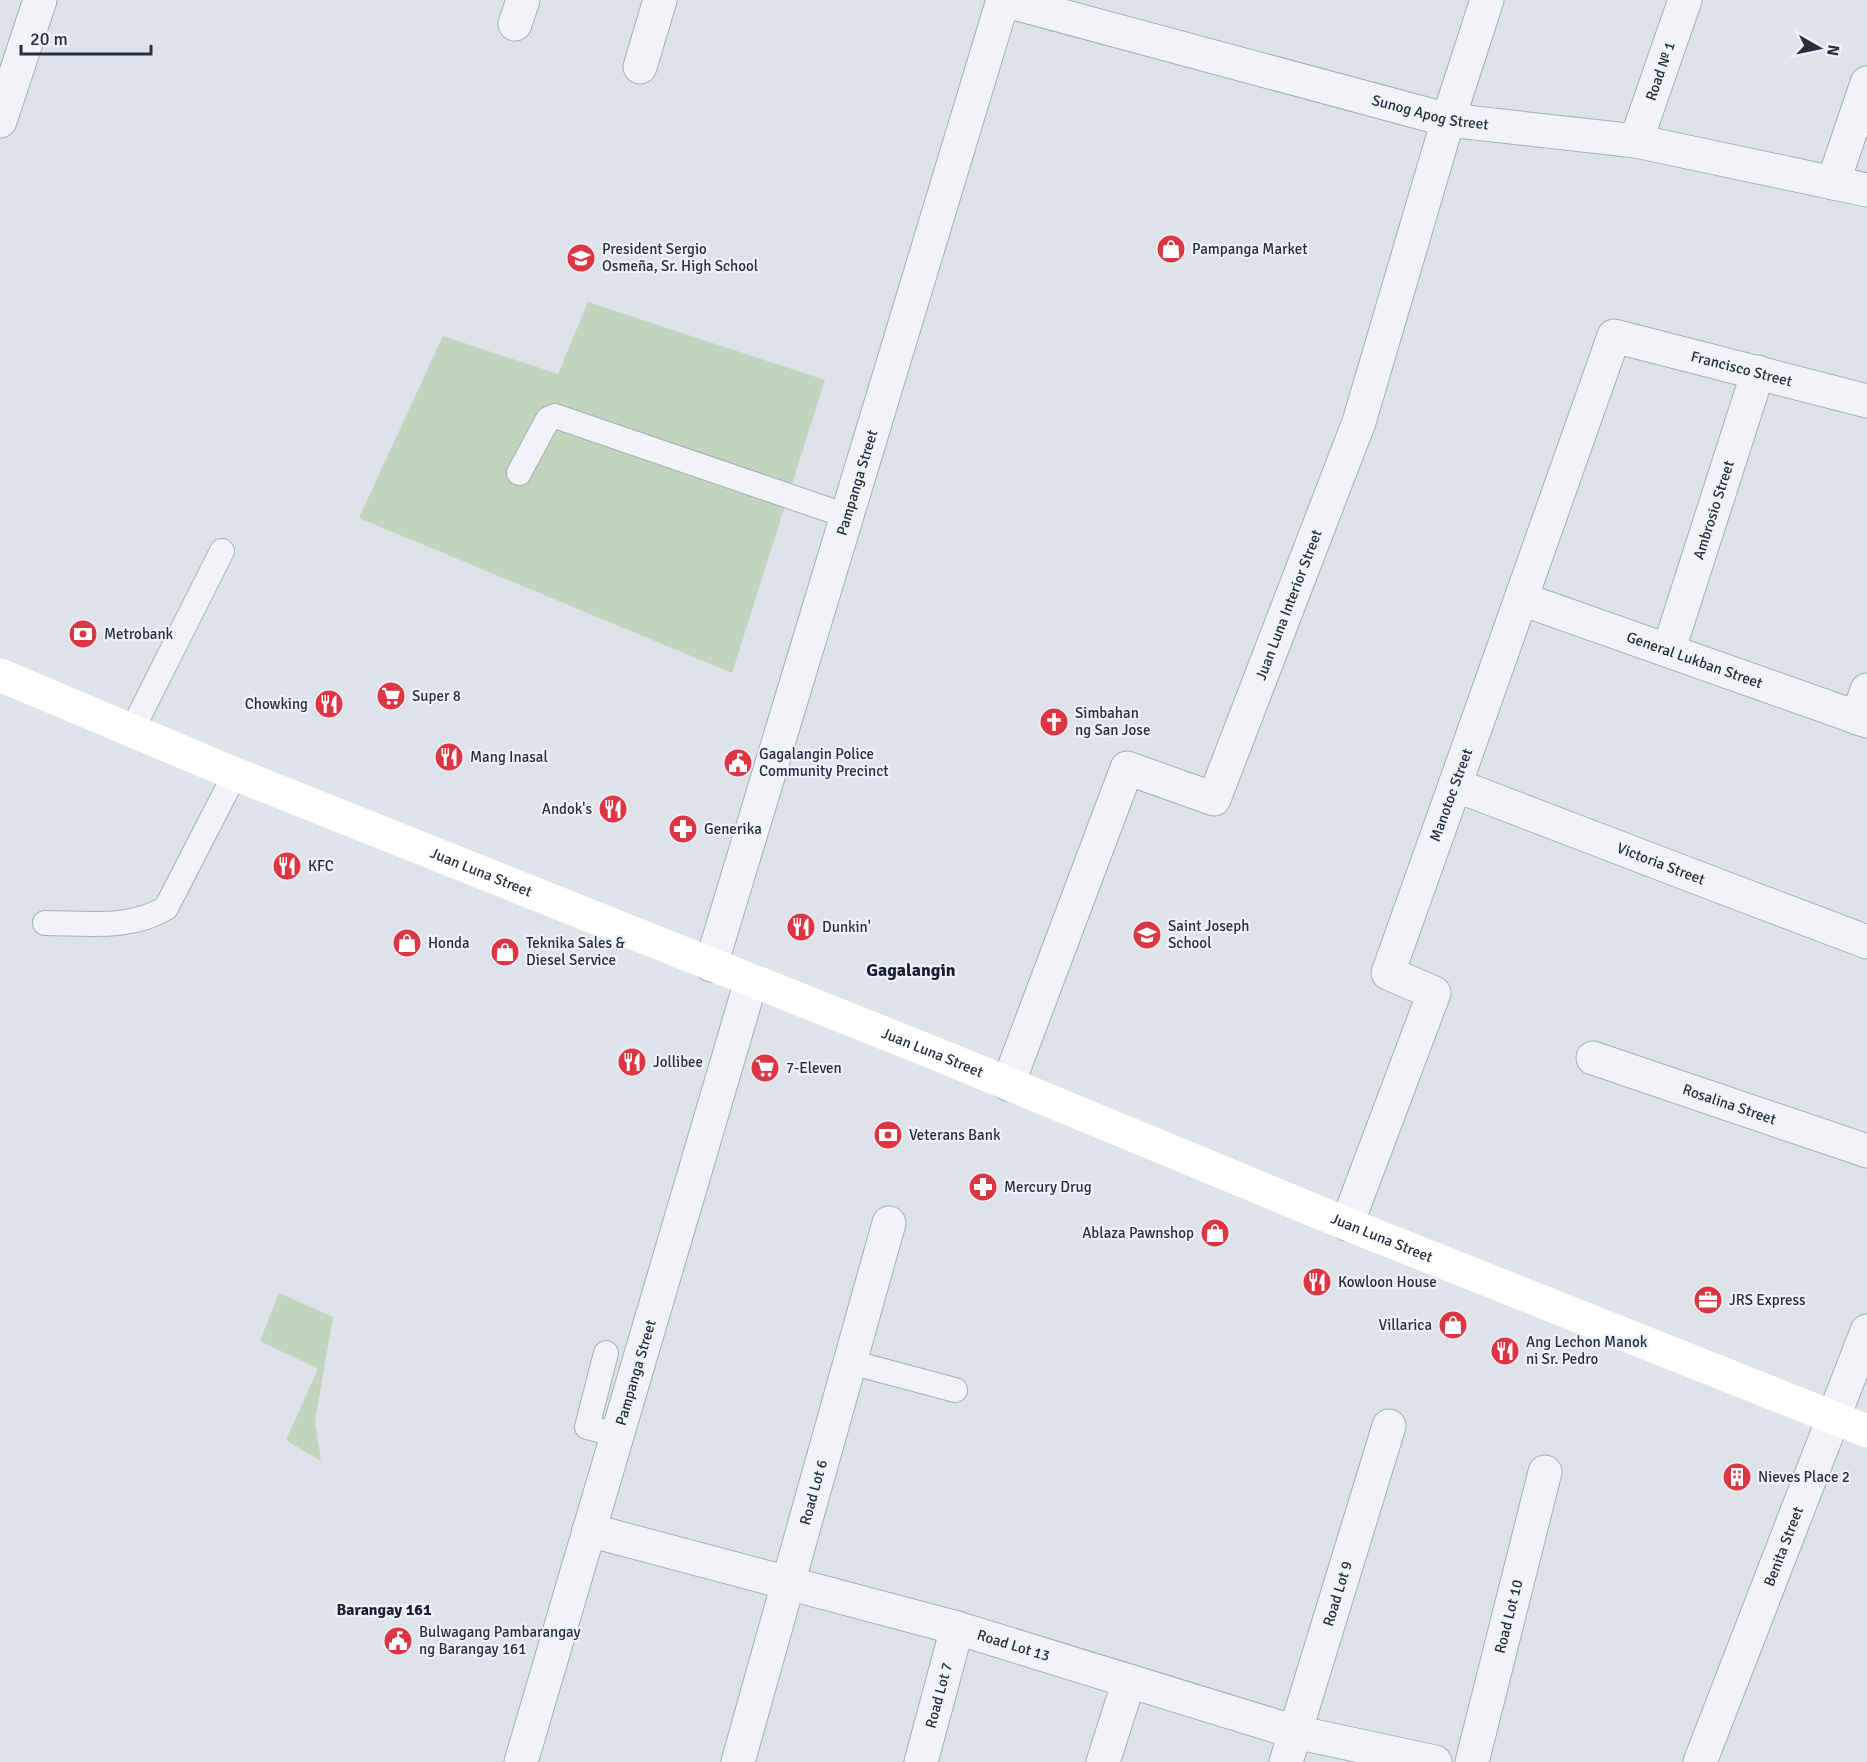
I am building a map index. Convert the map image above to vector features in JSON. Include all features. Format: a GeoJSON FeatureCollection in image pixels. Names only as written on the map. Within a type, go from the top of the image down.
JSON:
{"type":"FeatureCollection","features":[{"type":"Feature","properties":{"kind":"main road","name":"Juan Luna Street"},"geometry":{"type":"LineString","coordinates":[[0,675],[235,774],[1008,1084],[1347,1224],[1867,1431]]}},
{"type":"Feature","properties":{"kind":"street"},"geometry":{"type":"LineString","coordinates":[[0,121],[40,0]]}},
{"type":"Feature","properties":{"kind":"street"},"geometry":{"type":"LineString","coordinates":[[640,67],[660,0]]}},
{"type":"Feature","properties":{"kind":"street","name":"Sunog Apog Street"},"geometry":{"type":"LineString","coordinates":[[1003,0],[1448,120],[1636,141],[1867,190]]}},
{"type":"Feature","properties":{"kind":"street","name":"Pampanga Street"},"geometry":{"type":"LineString","coordinates":[[711,965],[1003,0]]}},
{"type":"Feature","properties":{"kind":"street","name":"Juan Luna Interior Street"},"geometry":{"type":"LineString","coordinates":[[1008,1084],[1127,768],[1214,799],[1359,422],[1448,120],[1487,0]]}},
{"type":"Feature","properties":{"kind":"street","name":"Road № 1"},"geometry":{"type":"LineString","coordinates":[[1636,141],[1685,0]]}},
{"type":"Feature","properties":{"kind":"street"},"geometry":{"type":"LineString","coordinates":[[1833,183],[1867,83]]}},
{"type":"Feature","properties":{"kind":"street","name":"Francisco Street"},"geometry":{"type":"LineString","coordinates":[[1614,336],[1867,401]]}},
{"type":"Feature","properties":{"kind":"street","name":"Manotoc Street"},"geometry":{"type":"LineString","coordinates":[[1347,1224],[1434,993],[1388,973],[1614,336]]}},
{"type":"Feature","properties":{"kind":"street","name":"Ambrosio Street"},"geometry":{"type":"LineString","coordinates":[[1669,649],[1758,372]]}},
{"type":"Feature","properties":{"kind":"street","name":"General Lukban Street"},"geometry":{"type":"LineString","coordinates":[[1522,599],[1669,649],[1864,710]]}},
{"type":"Feature","properties":{"kind":"street","name":"Victoria Street"},"geometry":{"type":"LineString","coordinates":[[1455,785],[1867,942]]}},
{"type":"Feature","properties":{"kind":"street","name":"Pampanga Street"},"geometry":{"type":"LineString","coordinates":[[521,1762],[751,981]]}},
{"type":"Feature","properties":{"kind":"street","name":"Rosalina Street"},"geometry":{"type":"LineString","coordinates":[[1593,1058],[1867,1150]]}},
{"type":"Feature","properties":{"kind":"street","name":"Road Lot 6"},"geometry":{"type":"LineString","coordinates":[[738,1762],[889,1223]]}},
{"type":"Feature","properties":{"kind":"street","name":"Benita Street"},"geometry":{"type":"LineString","coordinates":[[1700,1762],[1867,1331]]}},
{"type":"Feature","properties":{"kind":"street","name":"Road Lot 9"},"geometry":{"type":"LineString","coordinates":[[1291,1747],[1389,1426]]}},
{"type":"Feature","properties":{"kind":"street","name":"Road Lot 10"},"geometry":{"type":"LineString","coordinates":[[1472,1762],[1545,1472]]}},
{"type":"Feature","properties":{"kind":"street","name":"Road Lot 13"},"geometry":{"type":"LineString","coordinates":[[589,1530],[957,1628],[1129,1681],[1291,1747],[1435,1762]]}},
{"type":"Feature","properties":{"kind":"street","name":"Road Lot 7"},"geometry":{"type":"LineString","coordinates":[[921,1762],[957,1628]]}},
{"type":"Feature","properties":{"kind":"street"},"geometry":{"type":"LineString","coordinates":[[1103,1762],[1129,1681]]}},
{"type":"Feature","properties":{"kind":"lane"},"geometry":{"type":"LineString","coordinates":[[519,473],[548,419],[555,416],[847,516]]}},
{"type":"Feature","properties":{"kind":"lane"},"geometry":{"type":"LineString","coordinates":[[132,730],[222,551]]}},
{"type":"Feature","properties":{"kind":"lane"},"geometry":{"type":"LineString","coordinates":[[45,923],[127,923],[150,918],[166,908],[235,774]]}},
{"type":"Feature","properties":{"kind":"lane"},"geometry":{"type":"LineString","coordinates":[[606,1353],[587,1428],[617,1435]]}},
{"type":"Feature","properties":{"kind":"lane"},"geometry":{"type":"LineString","coordinates":[[850,1362],[955,1390]]}},
{"type":"Feature","properties":{"kind":"green space"},"geometry":{"type":"Polygon","coordinates":[[[588,302],[825,380],[732,673],[359,518],[443,336],[558,374],[588,302]]]}},
{"type":"Feature","properties":{"kind":"green space"},"geometry":{"type":"Polygon","coordinates":[[[279,1293],[333,1317],[315,1421],[321,1461],[286,1440],[318,1369],[260,1341],[279,1293]]]}},
{"type":"Feature","properties":{"kind":"place","name":"Pampanga Market"},"geometry":{"type":"Point","coordinates":[1171,249]}},
{"type":"Feature","properties":{"kind":"place","name":"President Sergio Osmeña, Sr. High School"},"geometry":{"type":"Point","coordinates":[581,258]}},
{"type":"Feature","properties":{"kind":"place","name":"Metrobank"},"geometry":{"type":"Point","coordinates":[83,634]}},
{"type":"Feature","properties":{"kind":"place","name":"Super 8"},"geometry":{"type":"Point","coordinates":[391,696]}},
{"type":"Feature","properties":{"kind":"place","name":"Chowking"},"geometry":{"type":"Point","coordinates":[329,704]}},
{"type":"Feature","properties":{"kind":"place","name":"Simbahan ng San Jose"},"geometry":{"type":"Point","coordinates":[1054,722]}},
{"type":"Feature","properties":{"kind":"place","name":"Mang Inasal"},"geometry":{"type":"Point","coordinates":[449,757]}},
{"type":"Feature","properties":{"kind":"place","name":"Gagalangin Police Community Precinct"},"geometry":{"type":"Point","coordinates":[738,763]}},
{"type":"Feature","properties":{"kind":"place","name":"Andok's"},"geometry":{"type":"Point","coordinates":[613,809]}},
{"type":"Feature","properties":{"kind":"place","name":"Generika"},"geometry":{"type":"Point","coordinates":[683,829]}},
{"type":"Feature","properties":{"kind":"place","name":"KFC"},"geometry":{"type":"Point","coordinates":[287,866]}},
{"type":"Feature","properties":{"kind":"place","name":"Dunkin'"},"geometry":{"type":"Point","coordinates":[801,927]}},
{"type":"Feature","properties":{"kind":"place","name":"Saint Joseph School"},"geometry":{"type":"Point","coordinates":[1147,935]}},
{"type":"Feature","properties":{"kind":"place","name":"Honda"},"geometry":{"type":"Point","coordinates":[407,943]}},
{"type":"Feature","properties":{"kind":"place","name":"Teknika Sales & Diesel Service"},"geometry":{"type":"Point","coordinates":[505,952]}},
{"type":"Feature","properties":{"kind":"place","name":"Jollibee"},"geometry":{"type":"Point","coordinates":[632,1062]}},
{"type":"Feature","properties":{"kind":"place","name":"7-Eleven"},"geometry":{"type":"Point","coordinates":[765,1068]}},
{"type":"Feature","properties":{"kind":"place","name":"Veterans Bank"},"geometry":{"type":"Point","coordinates":[888,1135]}},
{"type":"Feature","properties":{"kind":"place","name":"Mercury Drug"},"geometry":{"type":"Point","coordinates":[983,1187]}},
{"type":"Feature","properties":{"kind":"place","name":"Ablaza Pawnshop"},"geometry":{"type":"Point","coordinates":[1215,1233]}},
{"type":"Feature","properties":{"kind":"place","name":"Kowloon House"},"geometry":{"type":"Point","coordinates":[1317,1282]}},
{"type":"Feature","properties":{"kind":"place","name":"JRS Express"},"geometry":{"type":"Point","coordinates":[1708,1300]}},
{"type":"Feature","properties":{"kind":"place","name":"Villarica"},"geometry":{"type":"Point","coordinates":[1453,1325]}},
{"type":"Feature","properties":{"kind":"place","name":"Ang Lechon Manok ni Sr. Pedro"},"geometry":{"type":"Point","coordinates":[1505,1351]}},
{"type":"Feature","properties":{"kind":"place","name":"Nieves Place 2"},"geometry":{"type":"Point","coordinates":[1737,1477]}},
{"type":"Feature","properties":{"kind":"place","name":"Bulwagang Pambarangay ng Barangay 161"},"geometry":{"type":"Point","coordinates":[398,1641]}},
{"type":"Feature","properties":{"kind":"district","name":"Gagalangin"},"geometry":{"type":"Point","coordinates":[911,970]}},
{"type":"Feature","properties":{"kind":"district","name":"Barangay 161"},"geometry":{"type":"Point","coordinates":[384,1609]}}]}
